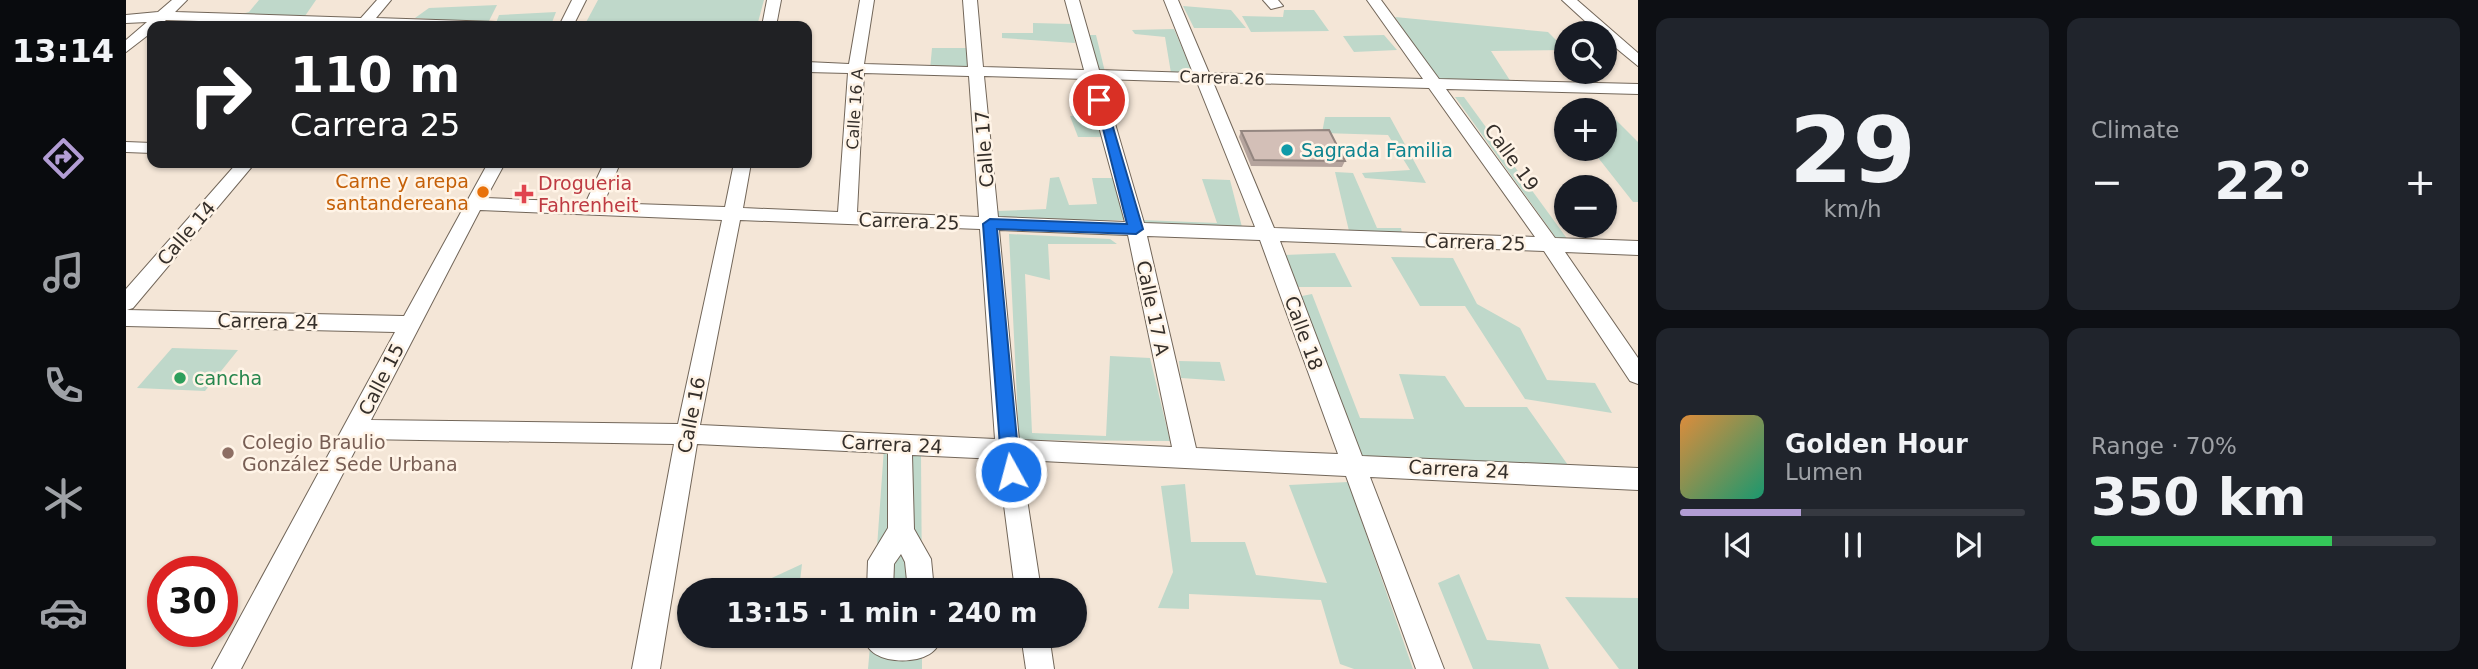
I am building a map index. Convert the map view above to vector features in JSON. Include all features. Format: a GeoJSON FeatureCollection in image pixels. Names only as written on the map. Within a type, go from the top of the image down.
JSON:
{"type":"FeatureCollection","features":[{"type":"Feature","properties":{"kind":"street"},"geometry":{"type":"LineString","coordinates":[[157,21],[180,0]]}},
{"type":"Feature","properties":{"kind":"street"},"geometry":{"type":"LineString","coordinates":[[366,21],[384,0]]}},
{"type":"Feature","properties":{"kind":"street"},"geometry":{"type":"LineString","coordinates":[[568,21],[579,0]]}},
{"type":"Feature","properties":{"kind":"street"},"geometry":{"type":"LineString","coordinates":[[770,21],[774,0]]}},
{"type":"Feature","properties":{"kind":"street","name":"Calle 16 A"},"geometry":{"type":"LineString","coordinates":[[847,218],[857,54],[867,0]]}},
{"type":"Feature","properties":{"kind":"street","name":"Calle 17"},"geometry":{"type":"LineString","coordinates":[[970,0],[1008,449],[1026,578]]}},
{"type":"Feature","properties":{"kind":"street","name":"Calle 17 A"},"geometry":{"type":"LineString","coordinates":[[1072,0],[1136,229],[1186,456]]}},
{"type":"Feature","properties":{"kind":"street","name":"Calle 18"},"geometry":{"type":"LineString","coordinates":[[1171,0],[1268,235],[1430,669]]}},
{"type":"Feature","properties":{"kind":"street","name":"Calle 19"},"geometry":{"type":"LineString","coordinates":[[1374,0],[1550,245],[1638,375]]}},
{"type":"Feature","properties":{"kind":"street"},"geometry":{"type":"LineString","coordinates":[[1569,0],[1638,61]]}},
{"type":"Feature","properties":{"kind":"street"},"geometry":{"type":"LineString","coordinates":[[126,19],[163,16],[289,21]]}},
{"type":"Feature","properties":{"kind":"street"},"geometry":{"type":"LineString","coordinates":[[126,48],[147,30]]}},
{"type":"Feature","properties":{"kind":"street","name":"Carrera 26"},"geometry":{"type":"LineString","coordinates":[[812,67],[1638,89]]}},
{"type":"Feature","properties":{"kind":"street"},"geometry":{"type":"LineString","coordinates":[[126,147],[147,148]]}},
{"type":"Feature","properties":{"kind":"street","name":"Calle 14"},"geometry":{"type":"LineString","coordinates":[[126,303],[242,168]]}},
{"type":"Feature","properties":{"kind":"street","name":"Calle 15"},"geometry":{"type":"LineString","coordinates":[[226,669],[493,168]]}},
{"type":"Feature","properties":{"kind":"street"},"geometry":{"type":"LineString","coordinates":[[592,209],[609,168]]}},
{"type":"Feature","properties":{"kind":"street","name":"Calle 16"},"geometry":{"type":"LineString","coordinates":[[646,669],[687,434],[742,168]]}},
{"type":"Feature","properties":{"kind":"street","name":"Carrera 25"},"geometry":{"type":"LineString","coordinates":[[473,204],[1638,248]]}},
{"type":"Feature","properties":{"kind":"street","name":"Carrera 24"},"geometry":{"type":"LineString","coordinates":[[126,318],[409,324]]}},
{"type":"Feature","properties":{"kind":"street","name":"Carrera 24"},"geometry":{"type":"LineString","coordinates":[[356,429],[687,434],[1353,463],[1638,480]]}},
{"type":"Feature","properties":{"kind":"street"},"geometry":{"type":"LineString","coordinates":[[900,444],[901,531],[918,559],[920,578]]}},
{"type":"Feature","properties":{"kind":"street"},"geometry":{"type":"LineString","coordinates":[[880,578],[881,561],[901,531]]}},
{"type":"Feature","properties":{"kind":"street"},"geometry":{"type":"LineString","coordinates":[[885,648],[890,653],[914,652],[919,648]]}},
{"type":"Feature","properties":{"kind":"street"},"geometry":{"type":"LineString","coordinates":[[1037,648],[1040,669]]}},
{"type":"Feature","properties":{"kind":"green space"},"geometry":{"type":"Polygon","coordinates":[[[259,0],[316,0],[305,16],[238,15],[249,12],[259,0]]]}},
{"type":"Feature","properties":{"kind":"green space"},"geometry":{"type":"Polygon","coordinates":[[[598,0],[764,0],[758,21],[587,21],[598,0]]]}},
{"type":"Feature","properties":{"kind":"green space"},"geometry":{"type":"Polygon","coordinates":[[[497,5],[489,21],[415,18],[429,8],[497,5]]]}},
{"type":"Feature","properties":{"kind":"green space"},"geometry":{"type":"Polygon","coordinates":[[[1183,6],[1231,10],[1246,28],[1194,28],[1183,6]]]}},
{"type":"Feature","properties":{"kind":"green space"},"geometry":{"type":"Polygon","coordinates":[[[1284,10],[1314,10],[1329,31],[1251,32],[1242,16],[1283,17],[1284,10]]]}},
{"type":"Feature","properties":{"kind":"green space"},"geometry":{"type":"Polygon","coordinates":[[[556,12],[553,21],[497,21],[499,15],[556,12]]]}},
{"type":"Feature","properties":{"kind":"green space"},"geometry":{"type":"Polygon","coordinates":[[[1395,17],[1548,32],[1554,38],[1554,50],[1491,51],[1511,82],[1438,81],[1395,17]]]}},
{"type":"Feature","properties":{"kind":"green space"},"geometry":{"type":"Polygon","coordinates":[[[1033,23],[1072,24],[1075,43],[1002,38],[1002,33],[1033,33],[1033,23]]]}},
{"type":"Feature","properties":{"kind":"green space"},"geometry":{"type":"Polygon","coordinates":[[[1174,29],[1195,78],[1097,77],[1084,35],[1096,35],[1105,72],[1171,73],[1165,37],[1135,34],[1132,30],[1174,29]]]}},
{"type":"Feature","properties":{"kind":"green space"},"geometry":{"type":"Polygon","coordinates":[[[1384,35],[1397,50],[1354,52],[1343,36],[1384,35]]]}},
{"type":"Feature","properties":{"kind":"green space"},"geometry":{"type":"Polygon","coordinates":[[[932,48],[969,48],[968,71],[930,70],[932,48]]]}},
{"type":"Feature","properties":{"kind":"green space"},"geometry":{"type":"Polygon","coordinates":[[[1455,97],[1464,97],[1554,221],[1554,235],[1455,97]]]}},
{"type":"Feature","properties":{"kind":"green space"},"geometry":{"type":"Polygon","coordinates":[[[1097,114],[1104,137],[1078,137],[1070,116],[1097,114]]]}},
{"type":"Feature","properties":{"kind":"green space"},"geometry":{"type":"Polygon","coordinates":[[[1325,117],[1390,117],[1426,183],[1365,178],[1362,173],[1410,170],[1388,135],[1322,133],[1325,117]]]}},
{"type":"Feature","properties":{"kind":"green space"},"geometry":{"type":"Polygon","coordinates":[[[1617,121],[1638,142],[1638,202],[1633,202],[1617,182],[1617,175],[1612,175],[1601,161],[1617,161],[1617,121]]]}},
{"type":"Feature","properties":{"kind":"green space"},"geometry":{"type":"Polygon","coordinates":[[[1335,172],[1353,173],[1377,228],[1401,228],[1402,233],[1349,231],[1335,172]]]}},
{"type":"Feature","properties":{"kind":"green space"},"geometry":{"type":"Polygon","coordinates":[[[1059,177],[1069,205],[1097,204],[1092,178],[1114,178],[1125,220],[997,222],[998,211],[1046,209],[1050,178],[1059,177]]]}},
{"type":"Feature","properties":{"kind":"green space"},"geometry":{"type":"Polygon","coordinates":[[[1202,179],[1230,180],[1243,231],[1141,227],[1141,220],[1217,223],[1202,179]]]}},
{"type":"Feature","properties":{"kind":"green space"},"geometry":{"type":"Polygon","coordinates":[[[1009,234],[1110,239],[1117,244],[1048,244],[1050,280],[1025,274],[1032,433],[1106,436],[1110,356],[1150,358],[1170,441],[1019,440],[1009,234]]]}},
{"type":"Feature","properties":{"kind":"green space"},"geometry":{"type":"Polygon","coordinates":[[[1556,238],[1567,238],[1571,244],[1561,245],[1556,238]]]}},
{"type":"Feature","properties":{"kind":"green space"},"geometry":{"type":"Polygon","coordinates":[[[1335,253],[1352,287],[1292,287],[1284,255],[1335,253]]]}},
{"type":"Feature","properties":{"kind":"green space"},"geometry":{"type":"Polygon","coordinates":[[[1391,257],[1453,258],[1477,304],[1520,328],[1547,380],[1595,383],[1612,413],[1525,399],[1465,306],[1420,306],[1391,257]]]}},
{"type":"Feature","properties":{"kind":"green space"},"geometry":{"type":"Polygon","coordinates":[[[1312,294],[1360,418],[1414,419],[1399,374],[1445,376],[1465,407],[1527,407],[1570,468],[1361,457],[1297,297],[1312,294]]]}},
{"type":"Feature","properties":{"kind":"green space","name":"cancha"},"geometry":{"type":"Polygon","coordinates":[[[172,348],[238,350],[205,391],[137,388],[172,348]]]}},
{"type":"Feature","properties":{"kind":"green space"},"geometry":{"type":"Polygon","coordinates":[[[1179,361],[1220,362],[1225,381],[1181,378],[1179,361]]]}},
{"type":"Feature","properties":{"kind":"green space"},"geometry":{"type":"Polygon","coordinates":[[[884,448],[921,455],[922,578],[875,578],[884,448]]]}},
{"type":"Feature","properties":{"kind":"green space"},"geometry":{"type":"Polygon","coordinates":[[[1348,482],[1413,669],[1354,669],[1340,664],[1321,600],[1189,594],[1189,609],[1158,608],[1173,572],[1161,486],[1185,484],[1191,542],[1245,542],[1256,575],[1327,583],[1289,485],[1348,482]]]}},
{"type":"Feature","properties":{"kind":"green space"},"geometry":{"type":"Polygon","coordinates":[[[802,564],[800,578],[772,578],[802,564]]]}},
{"type":"Feature","properties":{"kind":"green space"},"geometry":{"type":"Polygon","coordinates":[[[1459,574],[1487,640],[1540,644],[1549,669],[1473,669],[1438,583],[1459,574]]]}},
{"type":"Feature","properties":{"kind":"green space"},"geometry":{"type":"Polygon","coordinates":[[[1565,597],[1638,598],[1638,669],[1619,669],[1565,597]]]}},
{"type":"Feature","properties":{"kind":"green space"},"geometry":{"type":"Polygon","coordinates":[[[870,648],[922,648],[922,669],[868,669],[870,648]]]}},
{"type":"Feature","properties":{"kind":"building","name":"Sagrada Familia"},"geometry":{"type":"Polygon","coordinates":[[[1329,130],[1345,161],[1254,160],[1241,131],[1329,130]]]}},
{"type":"Feature","properties":{"kind":"place","name":"Sagrada Familia"},"geometry":{"type":"Point","coordinates":[1287,150]}},
{"type":"Feature","properties":{"kind":"place","name":"Carne y arepa santandereana"},"geometry":{"type":"Point","coordinates":[483,192]}},
{"type":"Feature","properties":{"kind":"place","name":"Drogueria Fahrenheit"},"geometry":{"type":"Point","coordinates":[524,194]}},
{"type":"Feature","properties":{"kind":"place","name":"cancha"},"geometry":{"type":"Point","coordinates":[180,378]}},
{"type":"Feature","properties":{"kind":"place","name":"Colegio Braulio González Sede Urbana"},"geometry":{"type":"Point","coordinates":[228,453]}},
{"type":"Feature","properties":{"kind":"route"},"geometry":{"type":"LineString","coordinates":[[1011,472],[990,224],[1136,229],[1099,100]]}}]}
